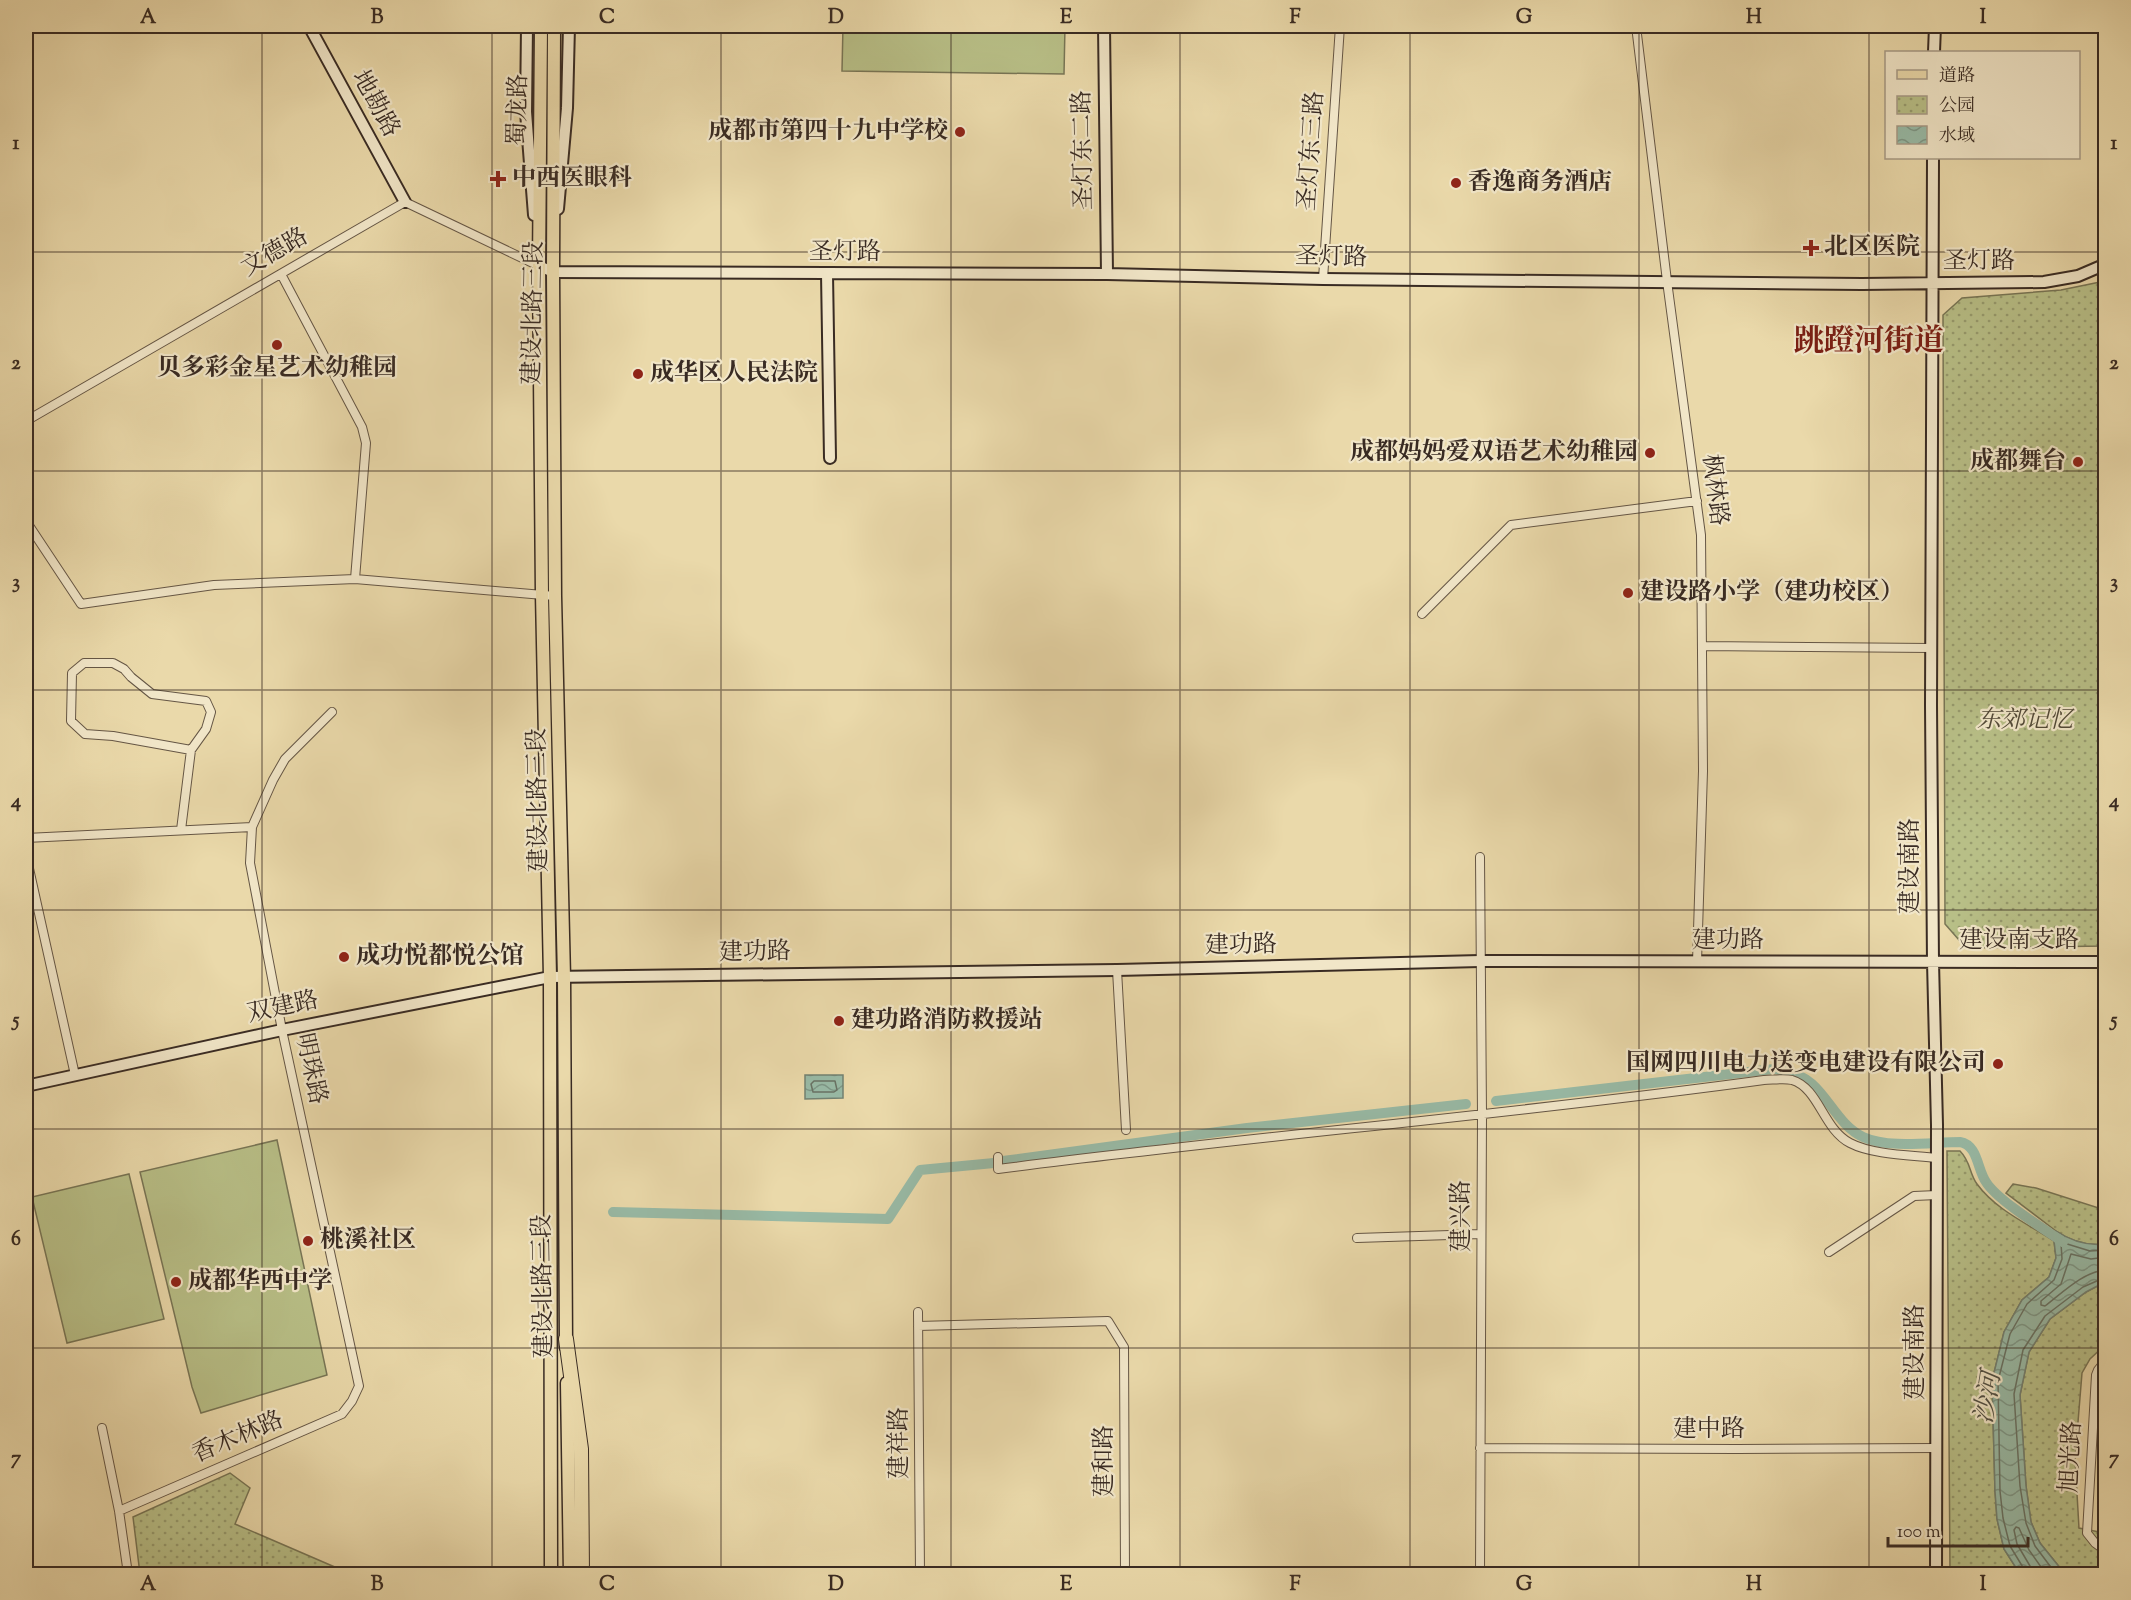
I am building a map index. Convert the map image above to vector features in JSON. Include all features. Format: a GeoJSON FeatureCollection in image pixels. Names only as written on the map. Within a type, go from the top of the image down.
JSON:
{"type":"FeatureCollection","features":[{"type":"Feature","properties":{"kind":"highway"},"geometry":{"type":"LineString","coordinates":[[566,1340],[581,1449],[582,1575]]}},
{"type":"Feature","properties":{"kind":"main road","name":"蜀龙路"},"geometry":{"type":"LineString","coordinates":[[538,266],[541,26]]}},
{"type":"Feature","properties":{"kind":"main road"},"geometry":{"type":"LineString","coordinates":[[553,272],[554,26]]}},
{"type":"Feature","properties":{"kind":"main road","name":"建设北路三段"},"geometry":{"type":"LineString","coordinates":[[538,266],[550,977],[550,1575]]}},
{"type":"Feature","properties":{"kind":"main road","name":"建设北路三段"},"geometry":{"type":"LineString","coordinates":[[553,272],[555,596],[564,977],[570,1575]]}},
{"type":"Feature","properties":{"kind":"street","name":"地勘路"},"geometry":{"type":"LineString","coordinates":[[309,26],[405,202]]}},
{"type":"Feature","properties":{"kind":"street","name":"建设北路三段"},"geometry":{"type":"LineString","coordinates":[[527,26],[526,112],[538,266]]}},
{"type":"Feature","properties":{"kind":"street","name":"建设北路三段"},"geometry":{"type":"LineString","coordinates":[[553,272],[567,108],[569,26]]}},
{"type":"Feature","properties":{"kind":"street","name":"圣灯东二路"},"geometry":{"type":"LineString","coordinates":[[1104,26],[1107,274]]}},
{"type":"Feature","properties":{"kind":"street","name":"圣灯东三路"},"geometry":{"type":"LineString","coordinates":[[1323,279],[1340,26]]}},
{"type":"Feature","properties":{"kind":"street","name":"枫林路"},"geometry":{"type":"LineString","coordinates":[[1636,26],[1701,535],[1702,771],[1697,962]]}},
{"type":"Feature","properties":{"kind":"street"},"geometry":{"type":"LineString","coordinates":[[1934,51],[1935,26]]}},
{"type":"Feature","properties":{"kind":"street","name":"建设南路"},"geometry":{"type":"LineString","coordinates":[[1933,159],[1931,648],[1933,962],[1937,1125],[1936,1575]]}},
{"type":"Feature","properties":{"kind":"street"},"geometry":{"type":"LineString","coordinates":[[405,202],[553,272]]}},
{"type":"Feature","properties":{"kind":"street","name":"文德路"},"geometry":{"type":"LineString","coordinates":[[26,421],[405,202]]}},
{"type":"Feature","properties":{"kind":"street","name":"圣灯路"},"geometry":{"type":"LineString","coordinates":[[553,272],[1107,274],[1323,279],[1862,284],[2044,282],[2078,276],[2106,264]]}},
{"type":"Feature","properties":{"kind":"street"},"geometry":{"type":"LineString","coordinates":[[281,274],[362,427],[366,443],[355,579]]}},
{"type":"Feature","properties":{"kind":"street"},"geometry":{"type":"LineString","coordinates":[[827,274],[830,458]]}},
{"type":"Feature","properties":{"kind":"street"},"geometry":{"type":"LineString","coordinates":[[1422,614],[1511,525],[1697,501]]}},
{"type":"Feature","properties":{"kind":"street"},"geometry":{"type":"LineString","coordinates":[[26,521],[81,604],[214,585],[355,579],[555,596]]}},
{"type":"Feature","properties":{"kind":"street"},"geometry":{"type":"LineString","coordinates":[[1703,646],[1931,648]]}},
{"type":"Feature","properties":{"kind":"street"},"geometry":{"type":"LineString","coordinates":[[181,830],[190,750],[206,729],[211,712],[206,701],[152,694],[124,669],[112,663],[84,663],[72,673],[71,721],[86,734],[114,736],[190,750]]}},
{"type":"Feature","properties":{"kind":"street","name":"明珠路"},"geometry":{"type":"LineString","coordinates":[[332,712],[285,759],[273,780],[252,827],[250,863],[282,1030],[359,1386]]}},
{"type":"Feature","properties":{"kind":"street"},"geometry":{"type":"LineString","coordinates":[[26,838],[252,827]]}},
{"type":"Feature","properties":{"kind":"street"},"geometry":{"type":"LineString","coordinates":[[26,855],[75,1075]]}},
{"type":"Feature","properties":{"kind":"street","name":"建兴路"},"geometry":{"type":"LineString","coordinates":[[1480,857],[1482,1115],[1480,1575]]}},
{"type":"Feature","properties":{"kind":"street","name":"建功路"},"geometry":{"type":"LineString","coordinates":[[550,977],[1117,970],[1480,961],[1933,962]]}},
{"type":"Feature","properties":{"kind":"street","name":"建设南支路"},"geometry":{"type":"LineString","coordinates":[[1933,962],[2106,962]]}},
{"type":"Feature","properties":{"kind":"street"},"geometry":{"type":"LineString","coordinates":[[1117,970],[1126,1130]]}},
{"type":"Feature","properties":{"kind":"street","name":"双建路"},"geometry":{"type":"LineString","coordinates":[[26,1086],[282,1030],[550,977]]}},
{"type":"Feature","properties":{"kind":"street"},"geometry":{"type":"LineString","coordinates":[[998,1157],[998,1169],[1356,1126],[1482,1115],[1764,1080],[1791,1080],[1809,1090],[1833,1131],[1851,1144],[1873,1151],[1937,1156]]}},
{"type":"Feature","properties":{"kind":"street"},"geometry":{"type":"LineString","coordinates":[[1829,1252],[1914,1196],[1937,1195]]}},
{"type":"Feature","properties":{"kind":"street"},"geometry":{"type":"LineString","coordinates":[[1357,1238],[1481,1234]]}},
{"type":"Feature","properties":{"kind":"street","name":"建祥路"},"geometry":{"type":"LineString","coordinates":[[918,1312],[920,1575]]}},
{"type":"Feature","properties":{"kind":"street","name":"建和路"},"geometry":{"type":"LineString","coordinates":[[918,1326],[1108,1321],[1125,1347],[1125,1575]]}},
{"type":"Feature","properties":{"kind":"street","name":"旭光路"},"geometry":{"type":"LineString","coordinates":[[2106,1360],[2096,1375],[2088,1533],[2106,1551]]}},
{"type":"Feature","properties":{"kind":"street","name":"香木林路"},"geometry":{"type":"LineString","coordinates":[[119,1511],[342,1414],[352,1401],[359,1386]]}},
{"type":"Feature","properties":{"kind":"street"},"geometry":{"type":"LineString","coordinates":[[102,1428],[119,1511],[128,1575]]}},
{"type":"Feature","properties":{"kind":"street","name":"建中路"},"geometry":{"type":"LineString","coordinates":[[1480,1448],[1936,1448]]}},
{"type":"Feature","properties":{"kind":"green space"},"geometry":{"type":"Polygon","coordinates":[[[843,26],[1065,26],[1064,74],[842,71],[843,26]]]}},
{"type":"Feature","properties":{"kind":"green space","name":"东郊记忆"},"geometry":{"type":"Polygon","coordinates":[[[2105,276],[2105,946],[1966,948],[1945,924],[1943,315],[1962,298],[2061,290],[2100,282],[2105,276]]]}},
{"type":"Feature","properties":{"kind":"green space"},"geometry":{"type":"Polygon","coordinates":[[[277,1140],[327,1375],[201,1413],[192,1387],[140,1172],[277,1140]]]}},
{"type":"Feature","properties":{"kind":"green space"},"geometry":{"type":"Polygon","coordinates":[[[1947,1151],[1960,1151],[1977,1184],[1993,1201],[2054,1241],[2056,1258],[2049,1277],[2022,1300],[2004,1332],[1992,1381],[1997,1519],[2004,1549],[2020,1574],[1950,1574],[1947,1151]]]}},
{"type":"Feature","properties":{"kind":"green space"},"geometry":{"type":"Polygon","coordinates":[[[129,1174],[164,1319],[67,1343],[32,1197],[129,1174]]]}},
{"type":"Feature","properties":{"kind":"green space"},"geometry":{"type":"Polygon","coordinates":[[[2013,1184],[2036,1188],[2105,1210],[2105,1244],[2080,1242],[2056,1231],[2006,1193],[2013,1184]]]}},
{"type":"Feature","properties":{"kind":"green space"},"geometry":{"type":"Polygon","coordinates":[[[2105,1282],[2105,1345],[2090,1359],[2082,1373],[2075,1459],[2079,1528],[2105,1533],[2105,1574],[2065,1574],[2040,1543],[2031,1522],[2026,1486],[2020,1395],[2029,1352],[2050,1319],[2086,1292],[2105,1282]]]}},
{"type":"Feature","properties":{"kind":"green space"},"geometry":{"type":"Polygon","coordinates":[[[230,1473],[250,1488],[235,1524],[351,1574],[140,1574],[133,1517],[230,1473]]]}},
{"type":"Feature","properties":{"kind":"water"},"geometry":{"type":"Polygon","coordinates":[[[805,1075],[843,1075],[843,1098],[805,1099],[805,1075]]]}},
{"type":"Feature","properties":{"kind":"water"},"geometry":{"type":"Polygon","coordinates":[[[2056,1231],[2080,1242],[2105,1244],[2105,1282],[2086,1292],[2050,1319],[2029,1352],[2020,1395],[2026,1486],[2031,1522],[2040,1543],[2065,1574],[2020,1574],[2004,1549],[1997,1519],[1992,1381],[2004,1332],[2022,1300],[2049,1277],[2056,1258],[2054,1241],[2049,1237],[2056,1231]]]}},
{"type":"Feature","properties":{"kind":"waterway"},"geometry":{"type":"LineString","coordinates":[[1496,1101],[1774,1069],[1784,1071],[1812,1084],[1842,1120],[1863,1137],[1873,1141],[1898,1144],[1960,1142],[1966,1144],[1974,1153],[1983,1177],[1992,1189],[2022,1214],[2063,1242]]}},
{"type":"Feature","properties":{"kind":"waterway"},"geometry":{"type":"LineString","coordinates":[[1003,1161],[1247,1128],[1466,1104]]}},
{"type":"Feature","properties":{"kind":"waterway"},"geometry":{"type":"LineString","coordinates":[[613,1212],[888,1219],[920,1170],[994,1163]]}},
{"type":"Feature","properties":{"kind":"place","name":"成都市第四十九中学校"},"geometry":{"type":"Point","coordinates":[960,132]}},
{"type":"Feature","properties":{"kind":"place","name":"中西医眼科"},"geometry":{"type":"Point","coordinates":[498,179]}},
{"type":"Feature","properties":{"kind":"place","name":"香逸商务酒店"},"geometry":{"type":"Point","coordinates":[1456,183]}},
{"type":"Feature","properties":{"kind":"place","name":"北区医院"},"geometry":{"type":"Point","coordinates":[1811,248]}},
{"type":"Feature","properties":{"kind":"place","name":"贝多彩金星艺术幼稚园"},"geometry":{"type":"Point","coordinates":[277,345]}},
{"type":"Feature","properties":{"kind":"place","name":"成华区人民法院"},"geometry":{"type":"Point","coordinates":[638,374]}},
{"type":"Feature","properties":{"kind":"place","name":"成都妈妈爱双语艺术幼稚园"},"geometry":{"type":"Point","coordinates":[1650,453]}},
{"type":"Feature","properties":{"kind":"place","name":"成都舞台"},"geometry":{"type":"Point","coordinates":[2078,462]}},
{"type":"Feature","properties":{"kind":"place","name":"建设路小学（建功校区）"},"geometry":{"type":"Point","coordinates":[1628,593]}},
{"type":"Feature","properties":{"kind":"place","name":"成功悦都悦公馆"},"geometry":{"type":"Point","coordinates":[344,957]}},
{"type":"Feature","properties":{"kind":"place","name":"建功路消防救援站"},"geometry":{"type":"Point","coordinates":[839,1021]}},
{"type":"Feature","properties":{"kind":"place","name":"国网四川电力送变电建设有限公司"},"geometry":{"type":"Point","coordinates":[1998,1064]}},
{"type":"Feature","properties":{"kind":"place","name":"桃溪社区"},"geometry":{"type":"Point","coordinates":[308,1241]}},
{"type":"Feature","properties":{"kind":"place","name":"成都华西中学"},"geometry":{"type":"Point","coordinates":[176,1282]}},
{"type":"Feature","properties":{"kind":"district","name":"跳蹬河街道"},"geometry":{"type":"Point","coordinates":[1869,342]}},
{"type":"Feature","properties":{"kind":"water label","name":"沙河"},"geometry":{"type":"Point","coordinates":[1989,1398]}}]}
